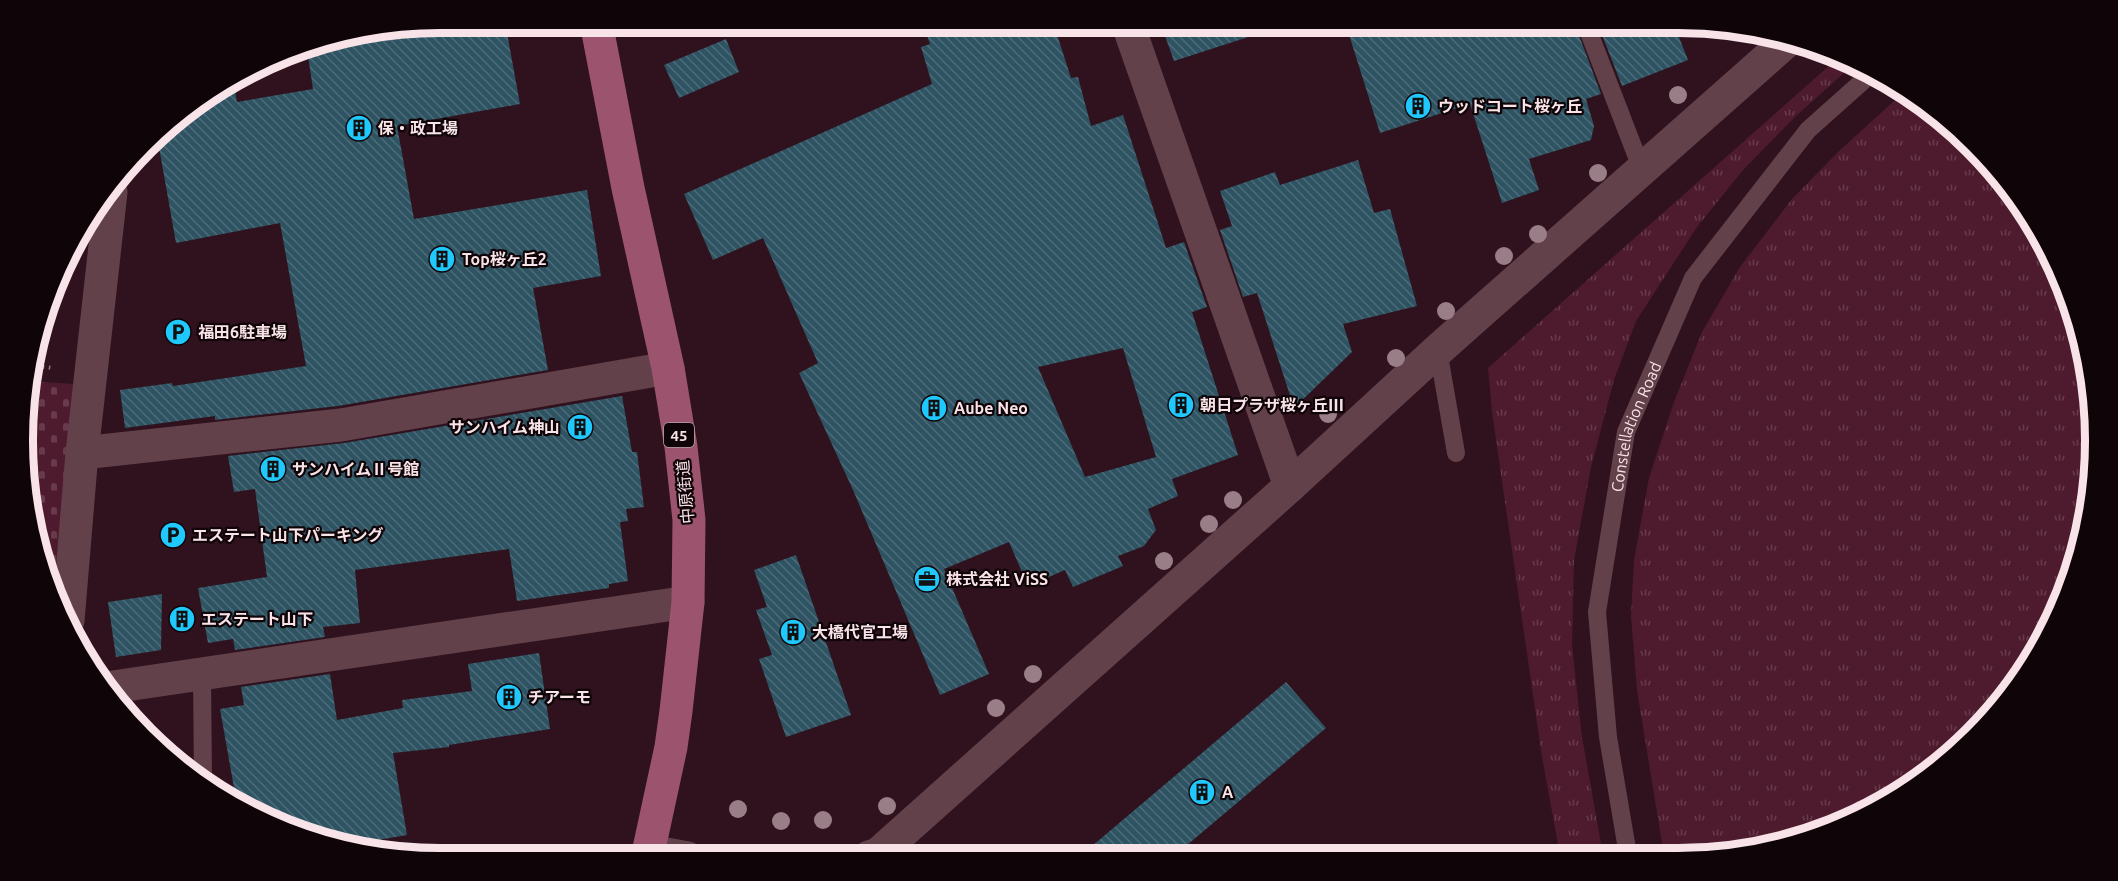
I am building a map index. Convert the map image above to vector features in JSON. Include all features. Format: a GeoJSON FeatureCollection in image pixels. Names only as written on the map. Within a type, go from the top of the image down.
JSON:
{"type":"FeatureCollection","features":[{"type":"Feature","properties":{"kind":"main road","name":"中原街道"},"geometry":{"type":"LineString","coordinates":[[598,33],[628,188],[668,368],[681,447],[689,520],[688,602],[671,747],[649,848]]}},
{"type":"Feature","properties":{"kind":"street"},"geometry":{"type":"LineString","coordinates":[[1131,33],[1290,486]]}},
{"type":"Feature","properties":{"kind":"street"},"geometry":{"type":"LineString","coordinates":[[885,848],[1290,486],[1438,350],[1780,46]]}},
{"type":"Feature","properties":{"kind":"street"},"geometry":{"type":"LineString","coordinates":[[69,608],[82,453],[110,203]]}},
{"type":"Feature","properties":{"kind":"street"},"geometry":{"type":"LineString","coordinates":[[82,453],[341,424],[668,368]]}},
{"type":"Feature","properties":{"kind":"street"},"geometry":{"type":"LineString","coordinates":[[115,687],[688,602]]}},
{"type":"Feature","properties":{"kind":"lane"},"geometry":{"type":"LineString","coordinates":[[1589,33],[1642,170]]}},
{"type":"Feature","properties":{"kind":"lane","name":"Constellation Road"},"geometry":{"type":"LineString","coordinates":[[1627,848],[1608,737],[1597,612],[1626,432],[1693,278],[1808,130],[1865,79]]}},
{"type":"Feature","properties":{"kind":"lane"},"geometry":{"type":"LineString","coordinates":[[1438,350],[1456,453]]}},
{"type":"Feature","properties":{"kind":"lane"},"geometry":{"type":"LineString","coordinates":[[202,674],[202,771]]}},
{"type":"Feature","properties":{"kind":"green space"},"geometry":{"type":"Polygon","coordinates":[[[1832,64],[1847,70],[1796,116],[1743,170],[1697,227],[1636,321],[1614,380],[1591,467],[1574,560],[1572,646],[1582,737],[1602,848],[1559,848],[1542,757],[1492,412],[1488,368],[1832,64]]]}},
{"type":"Feature","properties":{"kind":"green space"},"geometry":{"type":"Polygon","coordinates":[[[1897,98],[1926,117],[1966,152],[2001,192],[2030,237],[2043,260],[2063,310],[2082,387],[2084,467],[2082,494],[2071,546],[2043,621],[2016,667],[2001,689],[1966,729],[1926,764],[1858,806],[1783,834],[1731,845],[1663,848],[1637,690],[1631,616],[1634,560],[1649,478],[1674,402],[1702,332],[1740,267],[1792,199],[1839,151],[1897,98]]]}},
{"type":"Feature","properties":{"kind":"green space"},"geometry":{"type":"Polygon","coordinates":[[[37,382],[74,384],[55,571],[47,546],[36,494],[33,440],[36,387],[37,382]]]}},
{"type":"Feature","properties":{"kind":"building"},"geometry":{"type":"Polygon","coordinates":[[[507,33],[520,104],[397,126],[414,219],[587,190],[601,276],[533,288],[548,370],[338,406],[215,420],[215,416],[125,428],[120,390],[172,383],[173,386],[306,366],[280,223],[176,243],[159,146],[192,117],[235,89],[237,102],[313,89],[308,56],[335,47],[387,36],[507,33]]]}},
{"type":"Feature","properties":{"kind":"building"},"geometry":{"type":"Polygon","coordinates":[[[926,33],[1057,33],[1071,78],[1078,77],[1091,126],[1123,115],[1166,248],[1184,242],[1207,307],[1192,312],[1238,455],[1172,479],[1178,496],[1148,509],[1156,530],[1144,546],[1118,556],[1123,566],[1073,587],[1065,570],[1028,586],[1009,542],[944,569],[989,674],[940,695],[853,490],[799,373],[818,363],[763,238],[713,260],[684,194],[932,84],[921,47],[930,44],[926,33]],[[1123,348],[1038,367],[1085,477],[1156,457],[1123,348]]]}},
{"type":"Feature","properties":{"kind":"building"},"geometry":{"type":"Polygon","coordinates":[[[1164,33],[1261,33],[1174,61],[1164,33]]]}},
{"type":"Feature","properties":{"kind":"building","name":"ウッドコート桜ヶ丘"},"geometry":{"type":"Polygon","coordinates":[[[1348,33],[1578,33],[1601,94],[1586,99],[1594,126],[1591,140],[1529,159],[1539,190],[1502,203],[1470,104],[1380,133],[1348,33]]]}},
{"type":"Feature","properties":{"kind":"building"},"geometry":{"type":"Polygon","coordinates":[[[1601,33],[1677,33],[1688,60],[1622,86],[1601,33]]]}},
{"type":"Feature","properties":{"kind":"building"},"geometry":{"type":"Polygon","coordinates":[[[726,39],[739,72],[679,98],[664,65],[726,39]]]}},
{"type":"Feature","properties":{"kind":"building"},"geometry":{"type":"Polygon","coordinates":[[[1358,160],[1374,213],[1390,209],[1417,306],[1343,324],[1352,352],[1294,408],[1257,293],[1243,297],[1220,230],[1232,226],[1220,191],[1275,172],[1280,185],[1358,160]]]}},
{"type":"Feature","properties":{"kind":"building"},"geometry":{"type":"Polygon","coordinates":[[[622,396],[632,452],[637,452],[644,507],[626,509],[628,521],[620,522],[628,581],[609,584],[609,588],[517,601],[509,549],[355,570],[360,623],[323,627],[325,637],[235,650],[233,639],[208,643],[198,588],[267,577],[255,489],[234,492],[228,456],[344,443],[622,396]]]}},
{"type":"Feature","properties":{"kind":"building","name":"大橋代官工場"},"geometry":{"type":"Polygon","coordinates":[[[796,555],[851,715],[786,737],[759,659],[772,655],[756,610],[767,607],[754,570],[796,555]]]}},
{"type":"Feature","properties":{"kind":"building"},"geometry":{"type":"Polygon","coordinates":[[[162,594],[161,650],[116,657],[108,602],[162,594]]]}},
{"type":"Feature","properties":{"kind":"building"},"geometry":{"type":"Polygon","coordinates":[[[539,653],[550,729],[449,745],[449,747],[393,753],[407,835],[369,842],[335,834],[285,817],[235,792],[220,709],[244,705],[241,687],[330,674],[337,720],[403,708],[402,700],[472,691],[468,664],[539,653]]]}},
{"type":"Feature","properties":{"kind":"building","name":"A"},"geometry":{"type":"Polygon","coordinates":[[[1286,682],[1326,728],[1184,848],[1090,848],[1286,682]]]}},
{"type":"Feature","properties":{"kind":"place","name":"ウッドコート桜ヶ丘"},"geometry":{"type":"Point","coordinates":[1418,106]}},
{"type":"Feature","properties":{"kind":"place","name":"保・政工場"},"geometry":{"type":"Point","coordinates":[359,128]}},
{"type":"Feature","properties":{"kind":"place","name":"Top桜ヶ丘2"},"geometry":{"type":"Point","coordinates":[442,259]}},
{"type":"Feature","properties":{"kind":"place","name":"福田6駐車場"},"geometry":{"type":"Point","coordinates":[178,332]}},
{"type":"Feature","properties":{"kind":"place","name":"朝日プラザ桜ヶ丘Ⅲ"},"geometry":{"type":"Point","coordinates":[1181,405]}},
{"type":"Feature","properties":{"kind":"place","name":"Aube Neo"},"geometry":{"type":"Point","coordinates":[934,408]}},
{"type":"Feature","properties":{"kind":"place","name":"サンハイム神山"},"geometry":{"type":"Point","coordinates":[580,427]}},
{"type":"Feature","properties":{"kind":"place","name":"サンハイムⅡ号館"},"geometry":{"type":"Point","coordinates":[273,469]}},
{"type":"Feature","properties":{"kind":"place","name":"エステート山下パーキング"},"geometry":{"type":"Point","coordinates":[173,535]}},
{"type":"Feature","properties":{"kind":"place","name":"株式会社 ViSS"},"geometry":{"type":"Point","coordinates":[927,579]}},
{"type":"Feature","properties":{"kind":"place","name":"エステート山下"},"geometry":{"type":"Point","coordinates":[182,619]}},
{"type":"Feature","properties":{"kind":"place","name":"大橋代官工場"},"geometry":{"type":"Point","coordinates":[793,632]}},
{"type":"Feature","properties":{"kind":"place","name":"チアーモ"},"geometry":{"type":"Point","coordinates":[509,697]}},
{"type":"Feature","properties":{"kind":"place","name":"A"},"geometry":{"type":"Point","coordinates":[1202,792]}}]}
